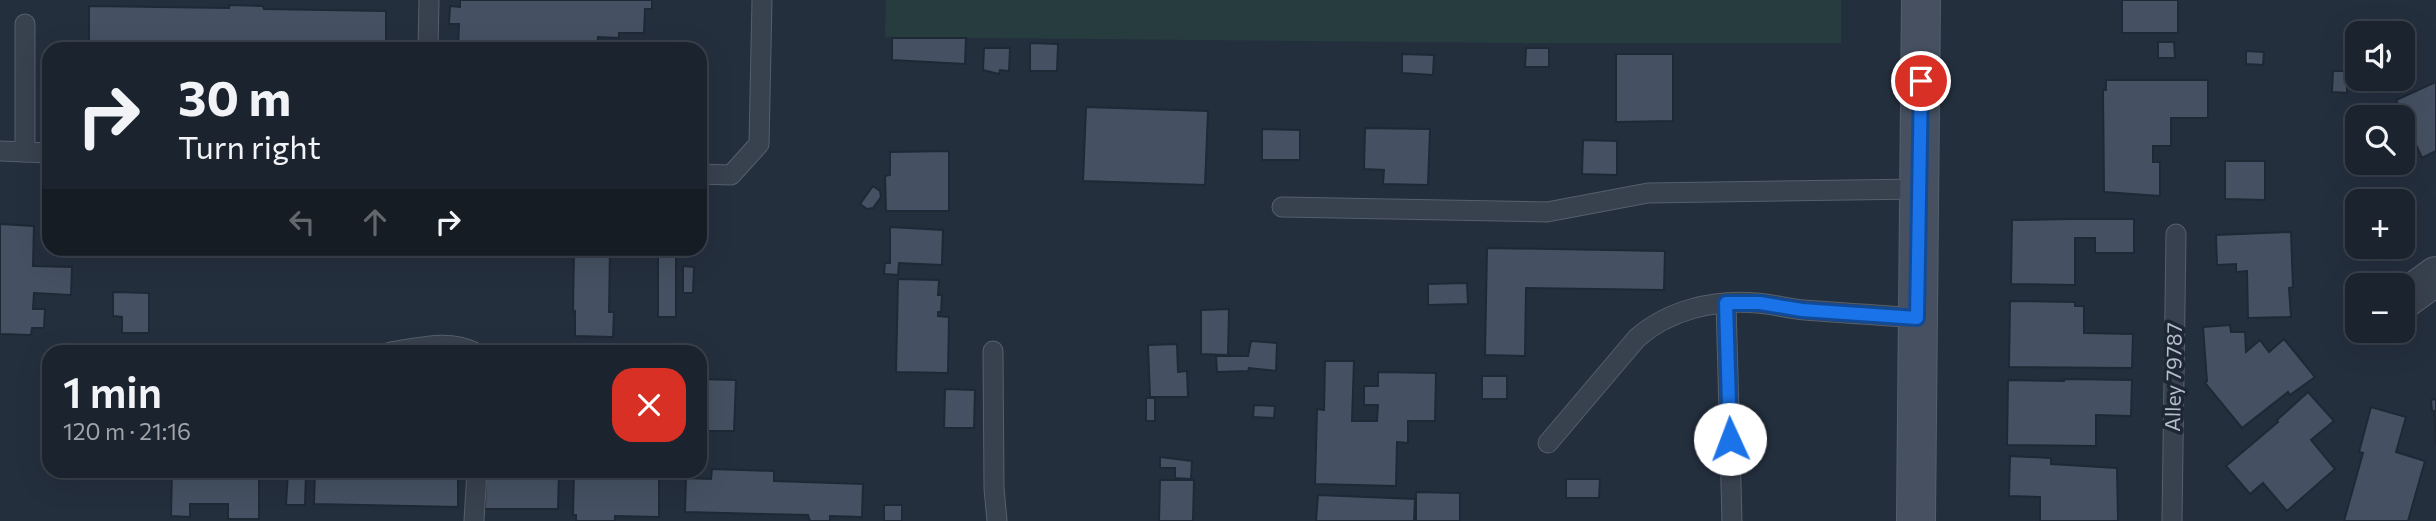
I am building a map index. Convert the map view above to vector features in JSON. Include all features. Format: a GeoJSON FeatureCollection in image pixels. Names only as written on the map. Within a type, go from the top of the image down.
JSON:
{"type":"FeatureCollection","features":[{"type":"Feature","properties":{"kind":"main road"},"geometry":{"type":"LineString","coordinates":[[1916,521],[1921,0]]}},
{"type":"Feature","properties":{"kind":"street"},"geometry":{"type":"LineString","coordinates":[[2415,291],[2436,276]]}},
{"type":"Feature","properties":{"kind":"lane"},"geometry":{"type":"LineString","coordinates":[[428,42],[429,0]]}},
{"type":"Feature","properties":{"kind":"lane"},"geometry":{"type":"LineString","coordinates":[[707,174],[731,175],[759,144],[762,0]]}},
{"type":"Feature","properties":{"kind":"lane"},"geometry":{"type":"LineString","coordinates":[[25,24],[25,152]]}},
{"type":"Feature","properties":{"kind":"lane"},"geometry":{"type":"LineString","coordinates":[[0,151],[42,153]]}},
{"type":"Feature","properties":{"kind":"lane"},"geometry":{"type":"LineString","coordinates":[[1282,206],[1547,212],[1648,193],[1920,189]]}},
{"type":"Feature","properties":{"kind":"lane","name":"Alley 79787"},"geometry":{"type":"LineString","coordinates":[[2172,521],[2176,234]]}},
{"type":"Feature","properties":{"kind":"lane"},"geometry":{"type":"LineString","coordinates":[[1726,303],[1732,521]]}},
{"type":"Feature","properties":{"kind":"lane"},"geometry":{"type":"LineString","coordinates":[[1548,443],[1637,338],[1651,326],[1672,315],[1726,303],[1760,303],[1802,310],[1917,318]]}},
{"type":"Feature","properties":{"kind":"lane"},"geometry":{"type":"LineString","coordinates":[[993,351],[994,488],[998,521]]}},
{"type":"Feature","properties":{"kind":"lane"},"geometry":{"type":"LineString","coordinates":[[474,521],[477,478]]}},
{"type":"Feature","properties":{"kind":"green space"},"geometry":{"type":"Polygon","coordinates":[[[886,0],[1841,0],[1841,43],[885,37],[886,0]]]}},
{"type":"Feature","properties":{"kind":"building"},"geometry":{"type":"Polygon","coordinates":[[[460,0],[652,0],[652,9],[645,9],[644,33],[619,33],[619,38],[598,37],[598,42],[458,42],[459,24],[449,24],[450,6],[460,7],[460,0]]]}},
{"type":"Feature","properties":{"kind":"building"},"geometry":{"type":"Polygon","coordinates":[[[2122,0],[2178,0],[2178,33],[2122,33],[2122,0]]]}},
{"type":"Feature","properties":{"kind":"building"},"geometry":{"type":"Polygon","coordinates":[[[229,5],[263,6],[264,9],[386,11],[386,42],[89,42],[89,6],[229,8],[229,5]]]}},
{"type":"Feature","properties":{"kind":"building"},"geometry":{"type":"Polygon","coordinates":[[[892,38],[966,38],[965,64],[892,60],[892,38]]]}},
{"type":"Feature","properties":{"kind":"building"},"geometry":{"type":"Polygon","coordinates":[[[2158,42],[2174,42],[2175,58],[2158,58],[2158,42]]]}},
{"type":"Feature","properties":{"kind":"building"},"geometry":{"type":"Polygon","coordinates":[[[1030,43],[1058,44],[1057,71],[1030,71],[1030,43]]]}},
{"type":"Feature","properties":{"kind":"building"},"geometry":{"type":"Polygon","coordinates":[[[984,48],[1010,48],[1009,71],[1000,70],[999,74],[983,70],[984,48]]]}},
{"type":"Feature","properties":{"kind":"building"},"geometry":{"type":"Polygon","coordinates":[[[1526,48],[1549,48],[1549,67],[1525,67],[1526,48]]]}},
{"type":"Feature","properties":{"kind":"building"},"geometry":{"type":"Polygon","coordinates":[[[2246,51],[2264,52],[2263,65],[2246,64],[2246,51]]]}},
{"type":"Feature","properties":{"kind":"building"},"geometry":{"type":"Polygon","coordinates":[[[1402,54],[1434,55],[1433,75],[1402,73],[1402,54]]]}},
{"type":"Feature","properties":{"kind":"building"},"geometry":{"type":"Polygon","coordinates":[[[1616,54],[1673,54],[1673,121],[1616,122],[1616,54]]]}},
{"type":"Feature","properties":{"kind":"building"},"geometry":{"type":"Polygon","coordinates":[[[2333,71],[2345,71],[2347,93],[2332,92],[2333,71]]]}},
{"type":"Feature","properties":{"kind":"building"},"geometry":{"type":"Polygon","coordinates":[[[2106,80],[2208,80],[2208,118],[2171,118],[2171,146],[2153,146],[2153,162],[2160,162],[2160,196],[2104,192],[2103,90],[2106,90],[2106,80]]]}},
{"type":"Feature","properties":{"kind":"building"},"geometry":{"type":"Polygon","coordinates":[[[2436,82],[2436,151],[2422,158],[2415,142],[2415,105],[2398,105],[2396,100],[2436,82]]]}},
{"type":"Feature","properties":{"kind":"building"},"geometry":{"type":"Polygon","coordinates":[[[1086,107],[1208,111],[1205,185],[1083,181],[1086,107]]]}},
{"type":"Feature","properties":{"kind":"building"},"geometry":{"type":"Polygon","coordinates":[[[1365,128],[1430,129],[1428,185],[1383,184],[1384,170],[1364,169],[1365,128]]]}},
{"type":"Feature","properties":{"kind":"building"},"geometry":{"type":"Polygon","coordinates":[[[1262,129],[1300,130],[1300,160],[1262,160],[1262,129]]]}},
{"type":"Feature","properties":{"kind":"building"},"geometry":{"type":"Polygon","coordinates":[[[1583,140],[1617,141],[1617,175],[1582,174],[1583,140]]]}},
{"type":"Feature","properties":{"kind":"building"},"geometry":{"type":"Polygon","coordinates":[[[949,151],[949,211],[886,211],[885,176],[890,175],[890,152],[949,151]]]}},
{"type":"Feature","properties":{"kind":"building"},"geometry":{"type":"Polygon","coordinates":[[[2225,161],[2265,161],[2265,200],[2225,199],[2225,161]]]}},
{"type":"Feature","properties":{"kind":"building"},"geometry":{"type":"Polygon","coordinates":[[[873,186],[880,191],[881,197],[873,208],[867,209],[860,204],[873,186]]]}},
{"type":"Feature","properties":{"kind":"building"},"geometry":{"type":"Polygon","coordinates":[[[2134,219],[2134,253],[2095,253],[2095,238],[2075,238],[2075,285],[2011,284],[2012,220],[2134,219]]]}},
{"type":"Feature","properties":{"kind":"building"},"geometry":{"type":"Polygon","coordinates":[[[0,224],[34,226],[33,266],[72,267],[71,295],[34,293],[33,309],[45,309],[44,328],[32,328],[31,335],[0,334],[0,224]]]}},
{"type":"Feature","properties":{"kind":"building"},"geometry":{"type":"Polygon","coordinates":[[[890,227],[943,230],[942,265],[899,263],[898,275],[884,274],[885,263],[890,263],[890,227]]]}},
{"type":"Feature","properties":{"kind":"building"},"geometry":{"type":"Polygon","coordinates":[[[2291,232],[2291,317],[2248,318],[2247,271],[2236,272],[2236,264],[2217,265],[2216,235],[2291,232]]]}},
{"type":"Feature","properties":{"kind":"building"},"geometry":{"type":"Polygon","coordinates":[[[1487,248],[1665,251],[1664,290],[1526,288],[1525,356],[1485,355],[1487,248]]]}},
{"type":"Feature","properties":{"kind":"building"},"geometry":{"type":"Polygon","coordinates":[[[574,256],[610,256],[609,312],[614,312],[613,337],[575,336],[575,311],[573,312],[574,256]]]}},
{"type":"Feature","properties":{"kind":"building"},"geometry":{"type":"Polygon","coordinates":[[[658,256],[676,256],[676,317],[658,317],[658,256]]]}},
{"type":"Feature","properties":{"kind":"building"},"geometry":{"type":"Polygon","coordinates":[[[683,266],[694,267],[693,293],[683,293],[683,266]]]}},
{"type":"Feature","properties":{"kind":"building"},"geometry":{"type":"Polygon","coordinates":[[[898,279],[939,280],[938,295],[942,295],[941,312],[938,312],[938,316],[949,317],[948,373],[896,372],[898,279]]]}},
{"type":"Feature","properties":{"kind":"building"},"geometry":{"type":"Polygon","coordinates":[[[1467,283],[1468,304],[1428,305],[1428,284],[1467,283]]]}},
{"type":"Feature","properties":{"kind":"building"},"geometry":{"type":"Polygon","coordinates":[[[113,292],[149,293],[149,333],[122,333],[122,317],[113,316],[113,292]]]}},
{"type":"Feature","properties":{"kind":"building"},"geometry":{"type":"Polygon","coordinates":[[[2010,301],[2075,302],[2075,306],[2084,306],[2084,333],[2133,334],[2132,368],[2009,367],[2010,301]]]}},
{"type":"Feature","properties":{"kind":"building"},"geometry":{"type":"Polygon","coordinates":[[[1229,309],[1228,355],[1201,354],[1201,310],[1229,309]]]}},
{"type":"Feature","properties":{"kind":"building"},"geometry":{"type":"Polygon","coordinates":[[[2230,325],[2231,332],[2245,332],[2246,352],[2260,340],[2269,352],[2284,339],[2315,377],[2290,395],[2288,392],[2242,428],[2205,383],[2203,327],[2230,325]]]}},
{"type":"Feature","properties":{"kind":"building"},"geometry":{"type":"Polygon","coordinates":[[[1251,341],[1277,343],[1276,371],[1249,368],[1248,371],[1217,372],[1216,356],[1248,356],[1251,341]]]}},
{"type":"Feature","properties":{"kind":"building"},"geometry":{"type":"Polygon","coordinates":[[[1177,344],[1178,372],[1187,371],[1188,397],[1150,397],[1148,345],[1177,344]]]}},
{"type":"Feature","properties":{"kind":"building"},"geometry":{"type":"Polygon","coordinates":[[[1325,361],[1354,361],[1352,421],[1377,421],[1378,405],[1364,405],[1364,386],[1378,386],[1378,372],[1436,373],[1435,421],[1408,421],[1408,443],[1397,442],[1396,486],[1315,484],[1317,409],[1324,410],[1325,361]]]}},
{"type":"Feature","properties":{"kind":"building"},"geometry":{"type":"Polygon","coordinates":[[[1482,376],[1507,376],[1507,399],[1482,399],[1482,376]]]}},
{"type":"Feature","properties":{"kind":"building"},"geometry":{"type":"Polygon","coordinates":[[[707,379],[736,380],[734,431],[707,431],[707,379]]]}},
{"type":"Feature","properties":{"kind":"building"},"geometry":{"type":"Polygon","coordinates":[[[2008,380],[2132,380],[2131,416],[2096,415],[2096,446],[2007,445],[2008,380]]]}},
{"type":"Feature","properties":{"kind":"building"},"geometry":{"type":"Polygon","coordinates":[[[945,389],[975,390],[974,428],[944,428],[945,389]]]}},
{"type":"Feature","properties":{"kind":"building"},"geometry":{"type":"Polygon","coordinates":[[[2308,392],[2334,421],[2311,440],[2335,469],[2287,511],[2263,483],[2250,494],[2226,466],[2278,422],[2277,420],[2308,392]]]}},
{"type":"Feature","properties":{"kind":"building"},"geometry":{"type":"Polygon","coordinates":[[[1146,398],[1155,398],[1155,421],[1146,421],[1146,398]]]}},
{"type":"Feature","properties":{"kind":"building"},"geometry":{"type":"Polygon","coordinates":[[[2436,399],[2436,445],[2431,400],[2436,399]]]}},
{"type":"Feature","properties":{"kind":"building"},"geometry":{"type":"Polygon","coordinates":[[[1254,405],[1275,406],[1274,418],[1253,417],[1254,405]]]}},
{"type":"Feature","properties":{"kind":"building"},"geometry":{"type":"Polygon","coordinates":[[[2371,407],[2406,417],[2396,452],[2425,461],[2408,521],[2344,521],[2363,453],[2359,452],[2371,407]]]}},
{"type":"Feature","properties":{"kind":"building"},"geometry":{"type":"Polygon","coordinates":[[[2010,456],[2051,458],[2051,464],[2117,468],[2118,521],[2040,521],[2040,497],[2009,496],[2010,456]]]}},
{"type":"Feature","properties":{"kind":"building"},"geometry":{"type":"Polygon","coordinates":[[[1160,457],[1192,461],[1191,479],[1175,478],[1175,468],[1160,468],[1160,457]]]}},
{"type":"Feature","properties":{"kind":"building"},"geometry":{"type":"Polygon","coordinates":[[[712,469],[774,471],[774,481],[863,484],[862,517],[830,516],[830,521],[810,521],[808,515],[685,512],[686,478],[711,479],[712,469]]]}},
{"type":"Feature","properties":{"kind":"building"},"geometry":{"type":"Polygon","coordinates":[[[172,478],[259,478],[259,519],[228,519],[228,504],[190,504],[190,517],[171,516],[172,478]]]}},
{"type":"Feature","properties":{"kind":"building"},"geometry":{"type":"Polygon","coordinates":[[[288,478],[306,478],[305,505],[286,505],[288,478]]]}},
{"type":"Feature","properties":{"kind":"building"},"geometry":{"type":"Polygon","coordinates":[[[315,478],[458,478],[458,507],[314,504],[315,478]]]}},
{"type":"Feature","properties":{"kind":"building"},"geometry":{"type":"Polygon","coordinates":[[[486,478],[559,478],[558,509],[485,509],[486,478]]]}},
{"type":"Feature","properties":{"kind":"building"},"geometry":{"type":"Polygon","coordinates":[[[574,478],[662,478],[659,479],[659,517],[615,516],[615,521],[576,521],[576,515],[573,515],[574,478]]]}},
{"type":"Feature","properties":{"kind":"building"},"geometry":{"type":"Polygon","coordinates":[[[1566,479],[1600,479],[1599,498],[1566,498],[1566,479]]]}},
{"type":"Feature","properties":{"kind":"building"},"geometry":{"type":"Polygon","coordinates":[[[1160,480],[1194,480],[1193,521],[1159,521],[1160,480]]]}},
{"type":"Feature","properties":{"kind":"building"},"geometry":{"type":"Polygon","coordinates":[[[1416,492],[1460,493],[1460,521],[1416,521],[1416,492]]]}},
{"type":"Feature","properties":{"kind":"building"},"geometry":{"type":"Polygon","coordinates":[[[1318,495],[1415,499],[1414,521],[1316,521],[1318,495]]]}},
{"type":"Feature","properties":{"kind":"building"},"geometry":{"type":"Polygon","coordinates":[[[884,505],[902,505],[902,521],[884,521],[884,505]]]}},
{"type":"Feature","properties":{"kind":"route"},"geometry":{"type":"LineString","coordinates":[[1730,439],[1726,303],[1760,303],[1802,310],[1917,318],[1921,81]]}}]}
